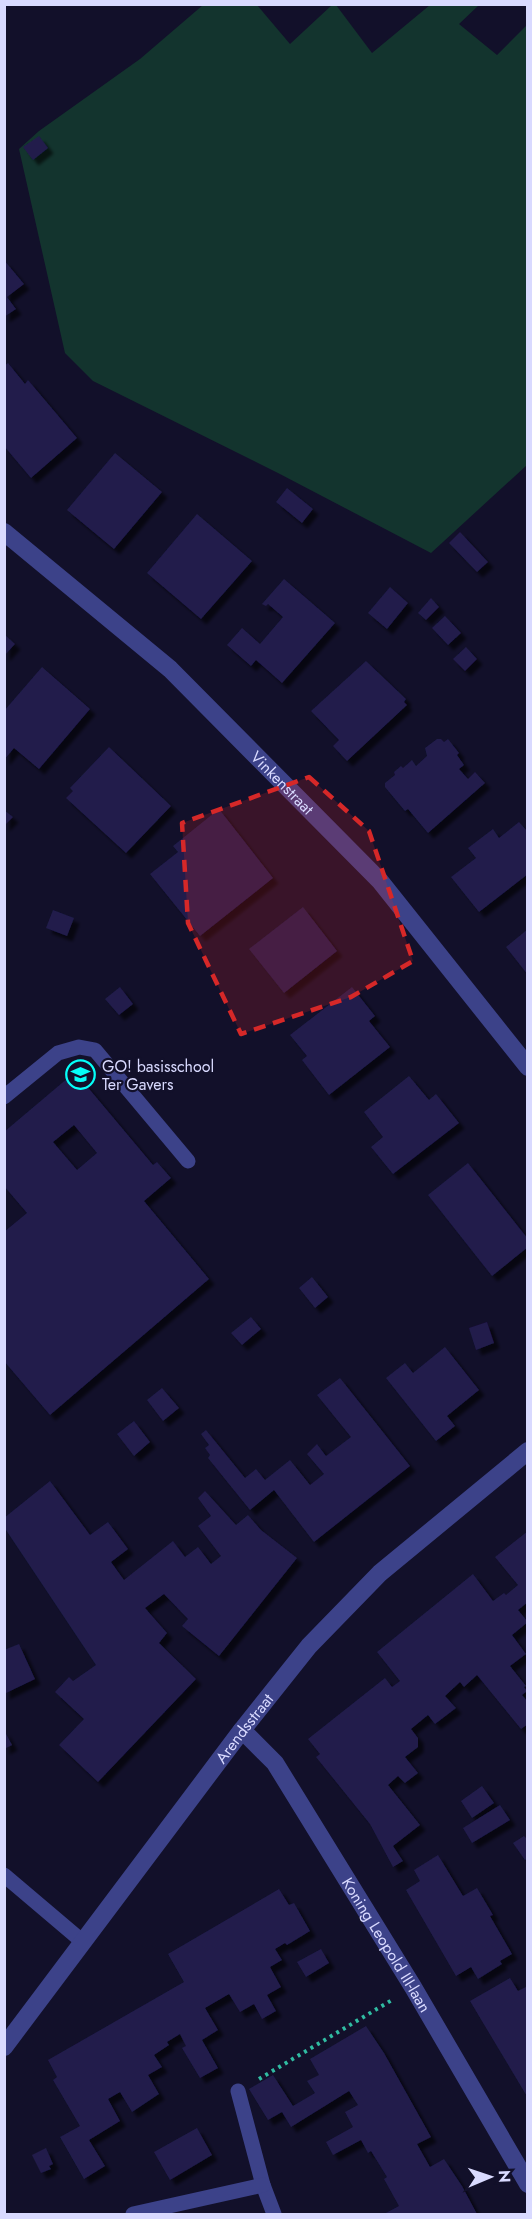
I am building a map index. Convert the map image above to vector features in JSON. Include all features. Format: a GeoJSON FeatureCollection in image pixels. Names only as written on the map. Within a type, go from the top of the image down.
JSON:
{"type":"FeatureCollection","features":[{"type":"Feature","properties":{"kind":"street","name":"Vinkenstraat"},"geometry":{"type":"LineString","coordinates":[[4,532],[170,669],[380,881],[528,1067]]}},
{"type":"Feature","properties":{"kind":"street","name":"Arendsstraat"},"geometry":{"type":"LineString","coordinates":[[4,2047],[242,1730],[309,1646],[380,1573],[528,1451]]}},
{"type":"Feature","properties":{"kind":"street","name":"Koning Leopold III-laan"},"geometry":{"type":"LineString","coordinates":[[242,1730],[275,1763],[523,2166],[528,2184]]}},
{"type":"Feature","properties":{"kind":"lane"},"geometry":{"type":"LineString","coordinates":[[4,1097],[58,1053],[79,1047],[95,1050],[188,1161]]}},
{"type":"Feature","properties":{"kind":"lane"},"geometry":{"type":"LineString","coordinates":[[4,1875],[83,1942]]}},
{"type":"Feature","properties":{"kind":"lane"},"geometry":{"type":"LineString","coordinates":[[238,2091],[274,2214]]}},
{"type":"Feature","properties":{"kind":"lane"},"geometry":{"type":"LineString","coordinates":[[133,2214],[264,2185]]}},
{"type":"Feature","properties":{"kind":"path"},"geometry":{"type":"LineString","coordinates":[[238,2091],[413,1988]]}},
{"type":"Feature","properties":{"kind":"highlighted area"},"geometry":{"type":"Polygon","coordinates":[[[309,777],[369,831],[413,961],[351,997],[241,1034],[188,923],[182,823],[309,777]]]}},
{"type":"Feature","properties":{"kind":"green space"},"geometry":{"type":"Polygon","coordinates":[[[203,5],[257,5],[290,44],[332,5],[336,5],[372,53],[430,5],[479,5],[459,24],[497,55],[527,25],[527,465],[431,553],[278,473],[93,381],[65,353],[19,149],[39,131],[140,59],[203,5]]]}},
{"type":"Feature","properties":{"kind":"building"},"geometry":{"type":"Polygon","coordinates":[[[39,136],[48,148],[33,160],[23,147],[39,136]]]}},
{"type":"Feature","properties":{"kind":"building"},"geometry":{"type":"Polygon","coordinates":[[[4,260],[24,284],[7,297],[16,309],[4,317],[4,260]]]}},
{"type":"Feature","properties":{"kind":"building"},"geometry":{"type":"Polygon","coordinates":[[[8,363],[25,384],[28,380],[77,438],[31,478],[4,446],[4,366],[8,363]]]}},
{"type":"Feature","properties":{"kind":"building"},"geometry":{"type":"Polygon","coordinates":[[[115,453],[162,492],[114,549],[67,510],[115,453]]]}},
{"type":"Feature","properties":{"kind":"building"},"geometry":{"type":"Polygon","coordinates":[[[287,488],[313,509],[302,523],[276,502],[287,488]]]}},
{"type":"Feature","properties":{"kind":"building"},"geometry":{"type":"Polygon","coordinates":[[[197,514],[252,561],[201,619],[147,573],[197,514]]]}},
{"type":"Feature","properties":{"kind":"building"},"geometry":{"type":"Polygon","coordinates":[[[460,532],[488,562],[477,572],[449,543],[460,532]]]}},
{"type":"Feature","properties":{"kind":"building"},"geometry":{"type":"Polygon","coordinates":[[[284,579],[335,623],[282,683],[256,660],[251,666],[227,645],[242,628],[260,644],[283,617],[268,604],[266,606],[262,604],[284,579]]]}},
{"type":"Feature","properties":{"kind":"building"},"geometry":{"type":"Polygon","coordinates":[[[390,587],[408,603],[387,629],[368,613],[390,587]]]}},
{"type":"Feature","properties":{"kind":"building"},"geometry":{"type":"Polygon","coordinates":[[[431,598],[439,607],[426,620],[418,613],[431,598]]]}},
{"type":"Feature","properties":{"kind":"building"},"geometry":{"type":"Polygon","coordinates":[[[445,616],[461,633],[448,645],[432,628],[445,616]]]}},
{"type":"Feature","properties":{"kind":"building"},"geometry":{"type":"Polygon","coordinates":[[[4,634],[15,644],[4,656],[4,634]]]}},
{"type":"Feature","properties":{"kind":"building"},"geometry":{"type":"Polygon","coordinates":[[[466,647],[477,659],[465,671],[453,659],[466,647]]]}},
{"type":"Feature","properties":{"kind":"building"},"geometry":{"type":"Polygon","coordinates":[[[366,661],[406,699],[404,702],[407,705],[347,761],[333,746],[339,740],[311,711],[366,661]]]}},
{"type":"Feature","properties":{"kind":"building"},"geometry":{"type":"Polygon","coordinates":[[[42,667],[90,709],[39,769],[14,748],[4,760],[4,711],[42,667]]]}},
{"type":"Feature","properties":{"kind":"building"},"geometry":{"type":"Polygon","coordinates":[[[437,739],[444,742],[448,739],[459,753],[457,755],[464,765],[459,769],[468,779],[475,772],[485,783],[428,833],[408,809],[405,811],[385,787],[385,783],[401,766],[403,768],[412,760],[416,766],[427,756],[425,748],[437,739]]]}},
{"type":"Feature","properties":{"kind":"building"},"geometry":{"type":"Polygon","coordinates":[[[109,747],[171,806],[126,853],[66,798],[73,791],[70,788],[109,747]]]}},
{"type":"Feature","properties":{"kind":"building"},"geometry":{"type":"Polygon","coordinates":[[[219,809],[273,878],[200,936],[150,874],[178,852],[173,846],[219,809]]]}},
{"type":"Feature","properties":{"kind":"building"},"geometry":{"type":"Polygon","coordinates":[[[4,810],[13,817],[4,826],[4,810]]]}},
{"type":"Feature","properties":{"kind":"building"},"geometry":{"type":"Polygon","coordinates":[[[519,822],[528,832],[528,874],[479,912],[451,877],[476,858],[468,848],[493,829],[499,838],[519,822]]]}},
{"type":"Feature","properties":{"kind":"building"},"geometry":{"type":"Polygon","coordinates":[[[303,907],[337,951],[284,993],[249,949],[303,907]]]}},
{"type":"Feature","properties":{"kind":"building"},"geometry":{"type":"Polygon","coordinates":[[[53,910],[74,918],[67,936],[46,928],[53,910]]]}},
{"type":"Feature","properties":{"kind":"building"},"geometry":{"type":"Polygon","coordinates":[[[528,929],[528,975],[506,947],[528,929]]]}},
{"type":"Feature","properties":{"kind":"building"},"geometry":{"type":"Polygon","coordinates":[[[120,987],[133,1004],[119,1015],[105,999],[120,987]]]}},
{"type":"Feature","properties":{"kind":"building"},"geometry":{"type":"Polygon","coordinates":[[[352,987],[375,1016],[369,1021],[390,1047],[329,1095],[302,1060],[307,1056],[290,1035],[352,987]]]}},
{"type":"Feature","properties":{"kind":"building"},"geometry":{"type":"Polygon","coordinates":[[[75,1072],[153,1165],[157,1162],[171,1178],[144,1201],[209,1279],[50,1415],[4,1361],[4,1232],[27,1213],[4,1186],[4,1132],[75,1072]],[[74,1125],[53,1142],[77,1170],[97,1153],[74,1125]]]}},
{"type":"Feature","properties":{"kind":"building"},"geometry":{"type":"Polygon","coordinates":[[[409,1076],[429,1100],[436,1094],[459,1123],[393,1174],[371,1147],[383,1137],[364,1112],[409,1076]]]}},
{"type":"Feature","properties":{"kind":"building"},"geometry":{"type":"Polygon","coordinates":[[[468,1163],[528,1239],[528,1247],[492,1276],[428,1195],[468,1163]]]}},
{"type":"Feature","properties":{"kind":"building"},"geometry":{"type":"Polygon","coordinates":[[[312,1277],[328,1297],[315,1308],[299,1288],[312,1277]]]}},
{"type":"Feature","properties":{"kind":"building"},"geometry":{"type":"Polygon","coordinates":[[[251,1317],[261,1329],[242,1345],[231,1333],[251,1317]]]}},
{"type":"Feature","properties":{"kind":"building"},"geometry":{"type":"Polygon","coordinates":[[[487,1322],[494,1343],[476,1350],[469,1328],[487,1322]]]}},
{"type":"Feature","properties":{"kind":"building"},"geometry":{"type":"Polygon","coordinates":[[[445,1347],[479,1390],[447,1416],[455,1426],[436,1441],[386,1378],[405,1363],[413,1373],[445,1347]]]}},
{"type":"Feature","properties":{"kind":"building"},"geometry":{"type":"Polygon","coordinates":[[[340,1378],[410,1466],[314,1542],[274,1490],[250,1510],[208,1458],[210,1455],[205,1448],[209,1445],[201,1434],[206,1430],[245,1478],[256,1469],[265,1480],[290,1460],[310,1485],[324,1474],[307,1454],[317,1444],[326,1456],[351,1437],[317,1395],[340,1378]]]}},
{"type":"Feature","properties":{"kind":"building"},"geometry":{"type":"Polygon","coordinates":[[[162,1388],[179,1408],[163,1421],[147,1400],[162,1388]]]}},
{"type":"Feature","properties":{"kind":"building"},"geometry":{"type":"Polygon","coordinates":[[[134,1421],[150,1442],[134,1456],[117,1434],[134,1421]]]}},
{"type":"Feature","properties":{"kind":"building"},"geometry":{"type":"Polygon","coordinates":[[[50,1481],[90,1535],[108,1522],[128,1549],[111,1562],[124,1580],[173,1541],[185,1557],[198,1547],[211,1564],[221,1556],[198,1526],[211,1516],[198,1498],[205,1491],[236,1525],[248,1515],[261,1530],[297,1558],[219,1656],[182,1626],[188,1619],[164,1594],[145,1608],[167,1633],[159,1643],[196,1679],[98,1782],[59,1745],[84,1719],[55,1692],[69,1677],[73,1681],[96,1665],[4,1527],[4,1518],[50,1481]]]}},
{"type":"Feature","properties":{"kind":"building"},"geometry":{"type":"Polygon","coordinates":[[[528,1531],[528,1602],[518,1610],[528,1622],[512,1635],[526,1654],[510,1666],[526,1686],[524,1687],[527,1691],[522,1695],[528,1702],[528,1724],[521,1729],[477,1675],[464,1687],[460,1682],[445,1696],[456,1708],[435,1724],[428,1715],[411,1729],[418,1738],[418,1747],[405,1757],[418,1773],[405,1783],[398,1776],[388,1785],[420,1825],[393,1846],[403,1861],[393,1867],[370,1824],[316,1757],[320,1754],[308,1739],[385,1678],[392,1687],[400,1681],[377,1652],[473,1574],[493,1601],[504,1593],[506,1595],[518,1585],[495,1557],[528,1531]]]}},
{"type":"Feature","properties":{"kind":"building"},"geometry":{"type":"Polygon","coordinates":[[[19,1644],[35,1679],[4,1694],[4,1650],[19,1644]]]}},
{"type":"Feature","properties":{"kind":"building"},"geometry":{"type":"Polygon","coordinates":[[[4,1730],[12,1745],[4,1749],[4,1730]]]}},
{"type":"Feature","properties":{"kind":"building"},"geometry":{"type":"Polygon","coordinates":[[[482,1786],[494,1803],[472,1818],[461,1801],[482,1786]]]}},
{"type":"Feature","properties":{"kind":"building"},"geometry":{"type":"Polygon","coordinates":[[[500,1805],[510,1820],[472,1843],[463,1828],[500,1805]]]}},
{"type":"Feature","properties":{"kind":"building"},"geometry":{"type":"Polygon","coordinates":[[[524,1836],[528,1840],[528,1858],[525,1860],[513,1843],[524,1836]]]}},
{"type":"Feature","properties":{"kind":"building"},"geometry":{"type":"Polygon","coordinates":[[[438,1855],[463,1896],[477,1888],[512,1954],[500,1961],[502,1964],[478,1979],[471,1967],[456,1976],[406,1890],[420,1881],[414,1870],[438,1855]]]}},
{"type":"Feature","properties":{"kind":"building"},"geometry":{"type":"Polygon","coordinates":[[[279,1889],[289,1905],[294,1903],[310,1931],[287,1945],[285,1943],[275,1949],[282,1960],[270,1967],[281,1987],[267,1995],[276,2011],[262,2019],[254,2004],[240,2012],[229,1994],[205,2008],[218,2030],[202,2040],[218,2068],[200,2078],[182,2048],[186,2046],[180,2034],[167,2042],[169,2045],[154,2055],[162,2067],[148,2075],[159,2094],[132,2112],[120,2092],[108,2099],[120,2121],[89,2140],[105,2166],[84,2179],[60,2137],[80,2126],[53,2080],[57,2077],[48,2060],[184,1982],[168,1954],[279,1889]]]}},
{"type":"Feature","properties":{"kind":"building"},"geometry":{"type":"Polygon","coordinates":[[[321,1949],[329,1963],[306,1977],[297,1962],[321,1949]]]}},
{"type":"Feature","properties":{"kind":"building"},"geometry":{"type":"Polygon","coordinates":[[[510,1978],[518,1991],[528,1986],[528,2098],[470,2001],[510,1978]]]}},
{"type":"Feature","properties":{"kind":"building"},"geometry":{"type":"Polygon","coordinates":[[[366,2026],[384,2053],[431,2137],[417,2144],[430,2167],[444,2159],[477,2214],[384,2214],[399,2206],[384,2179],[387,2177],[371,2151],[368,2153],[361,2140],[333,2155],[326,2142],[353,2127],[345,2112],[358,2105],[349,2091],[291,2127],[282,2112],[268,2120],[249,2089],[273,2075],[293,2106],[315,2093],[307,2081],[319,2075],[310,2059],[366,2026]]]}},
{"type":"Feature","properties":{"kind":"building"},"geometry":{"type":"Polygon","coordinates":[[[197,2128],[212,2155],[170,2180],[154,2152],[197,2128]]]}},
{"type":"Feature","properties":{"kind":"building"},"geometry":{"type":"Polygon","coordinates":[[[46,2148],[53,2164],[49,2166],[51,2169],[41,2173],[32,2155],[46,2148]]]}},
{"type":"Feature","properties":{"kind":"place","name":"GO! basisschool Ter Gavers"},"geometry":{"type":"Point","coordinates":[81,1075]}}]}
